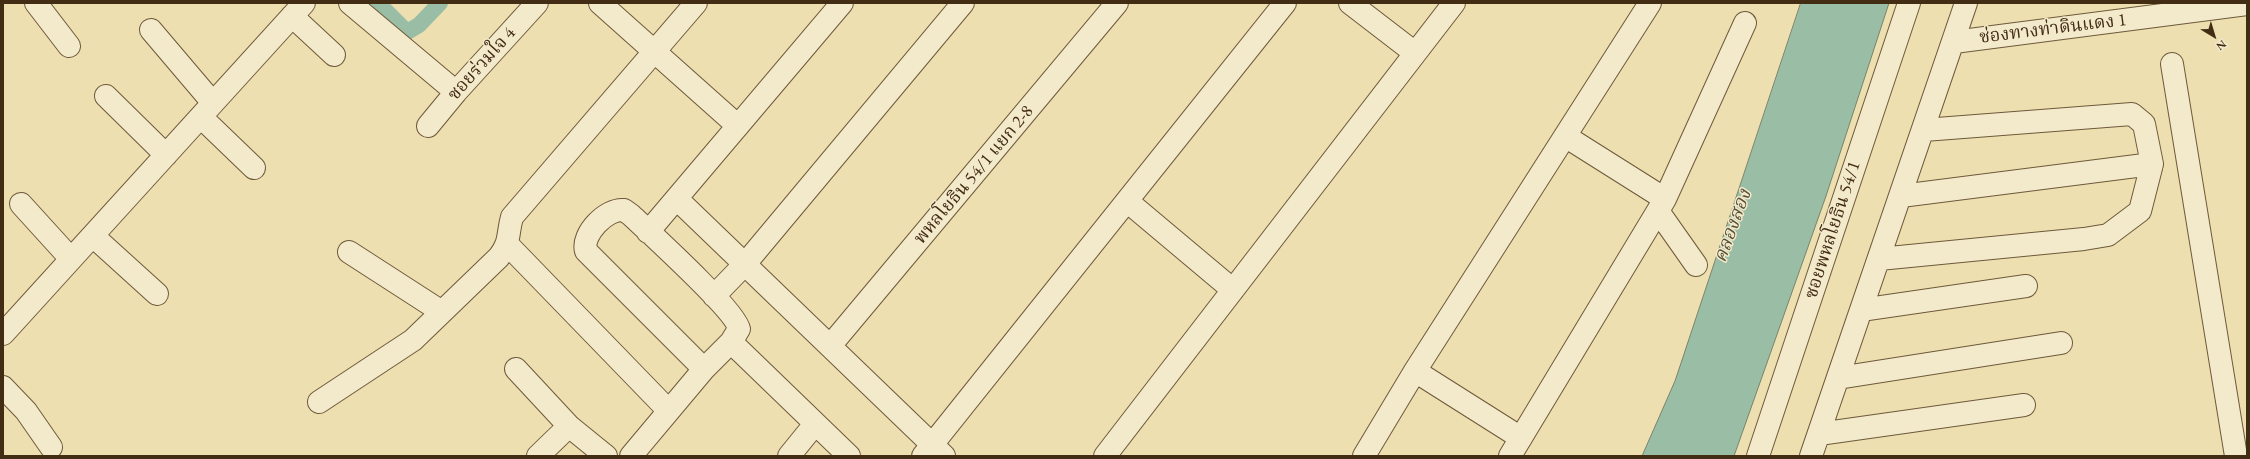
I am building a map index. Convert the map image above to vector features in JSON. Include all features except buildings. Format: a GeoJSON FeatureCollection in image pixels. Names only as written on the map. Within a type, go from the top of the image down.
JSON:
{"type":"FeatureCollection","features":[{"type":"Feature","properties":{"kind":"street"},"geometry":{"type":"LineString","coordinates":[[36,3],[69,46]]}},
{"type":"Feature","properties":{"kind":"street"},"geometry":{"type":"LineString","coordinates":[[350,3],[456,92]]}},
{"type":"Feature","properties":{"kind":"street","name":"ซอยร่วมใจ 4"},"geometry":{"type":"LineString","coordinates":[[428,126],[456,92],[537,3]]}},
{"type":"Feature","properties":{"kind":"street"},"geometry":{"type":"LineString","coordinates":[[600,3],[738,126]]}},
{"type":"Feature","properties":{"kind":"street"},"geometry":{"type":"LineString","coordinates":[[319,402],[413,340],[499,257],[508,245],[508,231],[512,217],[696,3]]}},
{"type":"Feature","properties":{"kind":"street"},"geometry":{"type":"LineString","coordinates":[[648,232],[842,3]]}},
{"type":"Feature","properties":{"kind":"street"},"geometry":{"type":"LineString","coordinates":[[714,296],[744,264],[963,3]]}},
{"type":"Feature","properties":{"kind":"street","name":"พหลโยธิน 54/1 แยก 2-8"},"geometry":{"type":"LineString","coordinates":[[830,346],[1117,3]]}},
{"type":"Feature","properties":{"kind":"street"},"geometry":{"type":"LineString","coordinates":[[677,199],[830,346],[933,452],[1127,201],[1285,3]]}},
{"type":"Feature","properties":{"kind":"street"},"geometry":{"type":"LineString","coordinates":[[1350,3],[1415,53]]}},
{"type":"Feature","properties":{"kind":"street"},"geometry":{"type":"LineString","coordinates":[[1105,456],[1454,3]]}},
{"type":"Feature","properties":{"kind":"street"},"geometry":{"type":"LineString","coordinates":[[1364,456],[1415,371],[1650,3]]}},
{"type":"Feature","properties":{"kind":"street","name":"ซอยพหลโยธิน 54/1"},"geometry":{"type":"LineString","coordinates":[[1758,456],[1909,3]]}},
{"type":"Feature","properties":{"kind":"street"},"geometry":{"type":"LineString","coordinates":[[1811,456],[1924,130],[1966,3]]}},
{"type":"Feature","properties":{"kind":"street","name":"ช่องทางท่าดินแดง 1"},"geometry":{"type":"LineString","coordinates":[[1954,42],[2247,4]]}},
{"type":"Feature","properties":{"kind":"street"},"geometry":{"type":"LineString","coordinates":[[3,334],[298,9],[334,55]]}},
{"type":"Feature","properties":{"kind":"street"},"geometry":{"type":"LineString","coordinates":[[1510,456],[1661,205],[1745,23]]}},
{"type":"Feature","properties":{"kind":"street"},"geometry":{"type":"LineString","coordinates":[[151,30],[207,110],[254,168]]}},
{"type":"Feature","properties":{"kind":"street"},"geometry":{"type":"LineString","coordinates":[[2172,64],[2236,456]]}},
{"type":"Feature","properties":{"kind":"street"},"geometry":{"type":"LineString","coordinates":[[106,96],[166,155]]}},
{"type":"Feature","properties":{"kind":"street"},"geometry":{"type":"LineString","coordinates":[[1879,259],[2084,239],[2108,235],[2140,212],[2152,164],[2144,124],[2132,114],[1924,130]]}},
{"type":"Feature","properties":{"kind":"street"},"geometry":{"type":"LineString","coordinates":[[1565,136],[1661,205],[1696,265]]}},
{"type":"Feature","properties":{"kind":"street"},"geometry":{"type":"LineString","coordinates":[[1901,196],[2152,164]]}},
{"type":"Feature","properties":{"kind":"street"},"geometry":{"type":"LineString","coordinates":[[1127,201],[1233,290]]}},
{"type":"Feature","properties":{"kind":"street"},"geometry":{"type":"LineString","coordinates":[[21,204],[71,259]]}},
{"type":"Feature","properties":{"kind":"street"},"geometry":{"type":"LineString","coordinates":[[631,456],[668,410],[704,369],[731,342],[739,329],[738,324],[714,296],[624,210],[618,209],[607,215],[588,234],[584,245],[589,254],[704,369]]}},
{"type":"Feature","properties":{"kind":"street"},"geometry":{"type":"LineString","coordinates":[[93,236],[157,294]]}},
{"type":"Feature","properties":{"kind":"street"},"geometry":{"type":"LineString","coordinates":[[508,245],[668,410]]}},
{"type":"Feature","properties":{"kind":"street"},"geometry":{"type":"LineString","coordinates":[[349,252],[442,312]]}},
{"type":"Feature","properties":{"kind":"street"},"geometry":{"type":"LineString","coordinates":[[1861,310],[2026,286]]}},
{"type":"Feature","properties":{"kind":"street"},"geometry":{"type":"LineString","coordinates":[[731,342],[849,456]]}},
{"type":"Feature","properties":{"kind":"street"},"geometry":{"type":"LineString","coordinates":[[1838,378],[2061,343]]}},
{"type":"Feature","properties":{"kind":"street"},"geometry":{"type":"LineString","coordinates":[[516,369],[569,426],[606,456]]}},
{"type":"Feature","properties":{"kind":"street"},"geometry":{"type":"LineString","coordinates":[[1415,371],[1521,438]]}},
{"type":"Feature","properties":{"kind":"street"},"geometry":{"type":"LineString","coordinates":[[3,387],[26,412],[51,447]]}},
{"type":"Feature","properties":{"kind":"street"},"geometry":{"type":"LineString","coordinates":[[1819,434],[2024,405]]}},
{"type":"Feature","properties":{"kind":"street"},"geometry":{"type":"LineString","coordinates":[[789,456],[815,424]]}},
{"type":"Feature","properties":{"kind":"street"},"geometry":{"type":"LineString","coordinates":[[538,456],[569,426]]}},
{"type":"Feature","properties":{"kind":"water","name":"คลองสอง"},"geometry":{"type":"Polygon","coordinates":[[[1801,3],[1889,3],[1826,196],[1734,456],[1642,456],[1675,381],[1801,3]]]}},
{"type":"Feature","properties":{"kind":"waterway"},"geometry":{"type":"LineString","coordinates":[[378,3],[407,32],[419,25],[440,3]]}}]}
